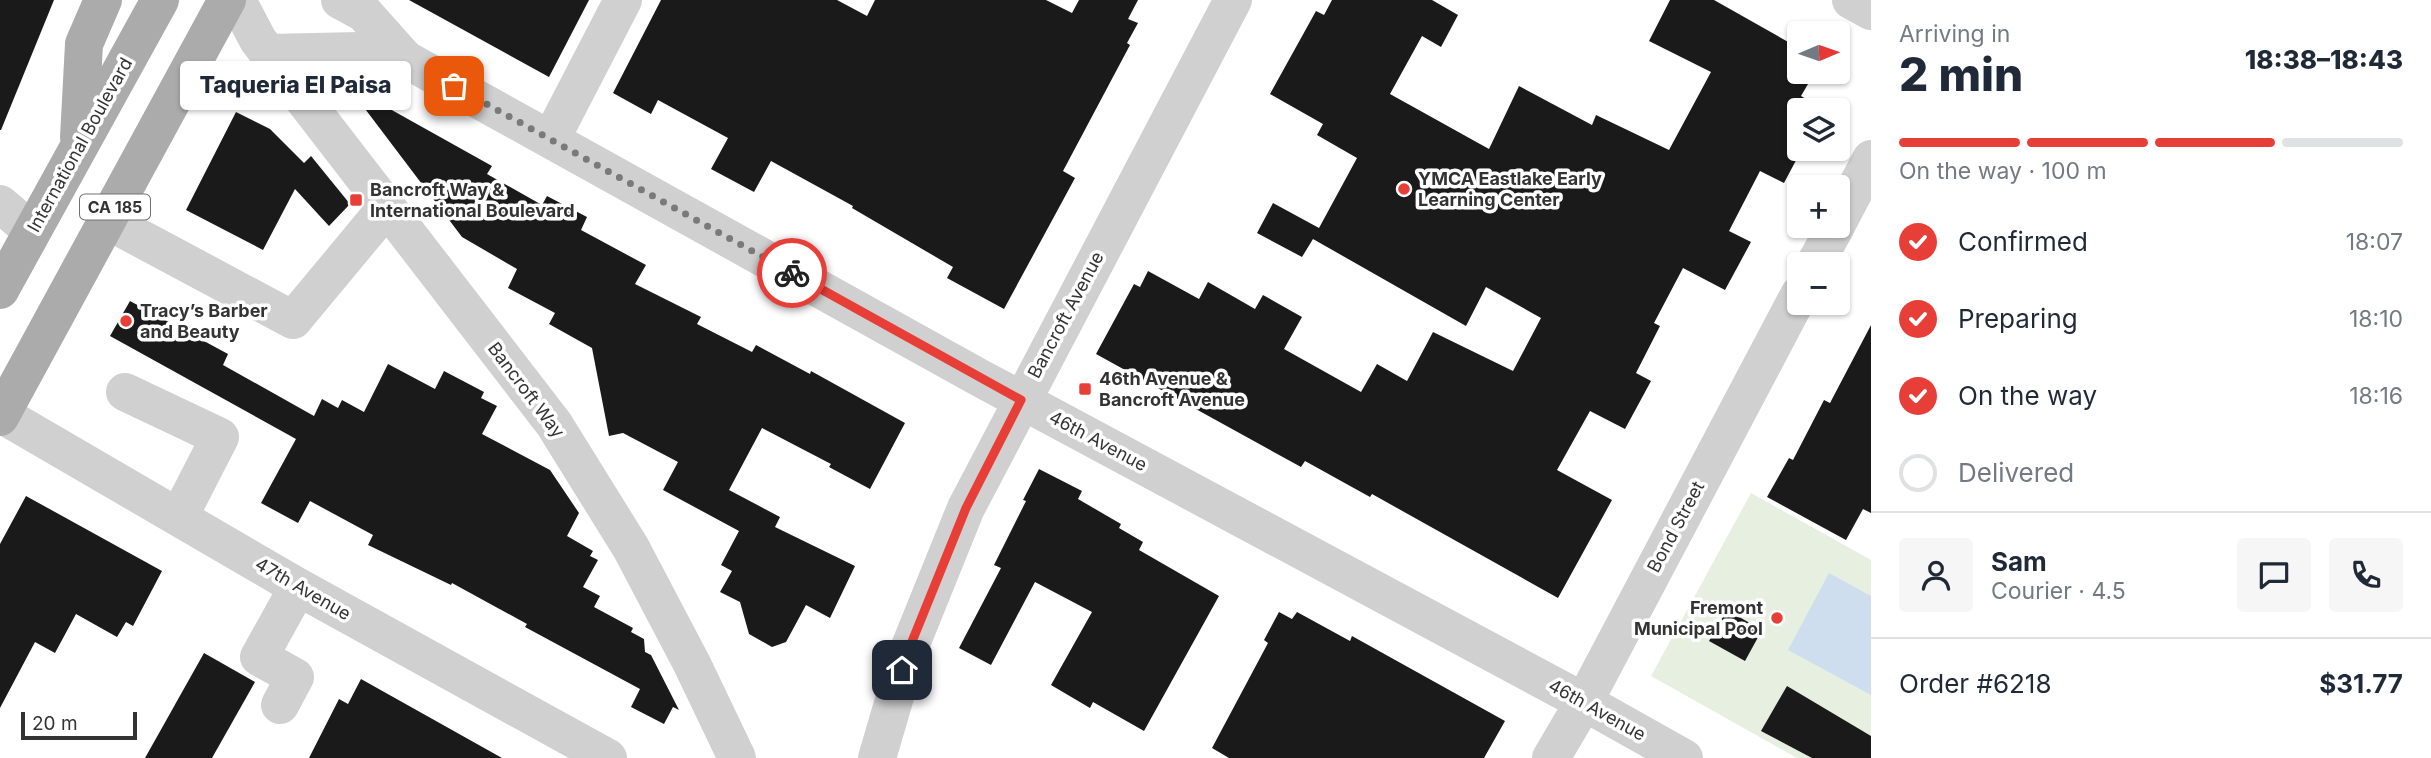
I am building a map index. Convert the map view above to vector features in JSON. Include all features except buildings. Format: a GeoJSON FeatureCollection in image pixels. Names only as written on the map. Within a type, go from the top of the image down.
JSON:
{"type":"FeatureCollection","features":[{"type":"Feature","properties":{"kind":"main road"},"geometry":{"type":"LineString","coordinates":[[78,145],[84,44],[103,0]]}},
{"type":"Feature","properties":{"kind":"main road","name":"International Boulevard"},"geometry":{"type":"LineString","coordinates":[[0,290],[160,0]]}},
{"type":"Feature","properties":{"kind":"main road","name":"CA 185"},"geometry":{"type":"LineString","coordinates":[[1,415],[227,0]]}},
{"type":"Feature","properties":{"kind":"street"},"geometry":{"type":"LineString","coordinates":[[237,0],[268,53]]}},
{"type":"Feature","properties":{"kind":"street","name":"46th Avenue"},"geometry":{"type":"LineString","coordinates":[[340,0],[364,13],[405,59]]}},
{"type":"Feature","properties":{"kind":"street"},"geometry":{"type":"LineString","coordinates":[[551,139],[623,0]]}},
{"type":"Feature","properties":{"kind":"street"},"geometry":{"type":"LineString","coordinates":[[1851,0],[1871,11]]}},
{"type":"Feature","properties":{"kind":"street","name":"Bancroft Avenue"},"geometry":{"type":"LineString","coordinates":[[877,758],[914,636],[966,508],[1225,3]]}},
{"type":"Feature","properties":{"kind":"street","name":"46th Avenue"},"geometry":{"type":"LineString","coordinates":[[268,53],[359,51],[405,59],[1021,400],[1684,758]]}},
{"type":"Feature","properties":{"kind":"street","name":"Bancroft Way"},"geometry":{"type":"LineString","coordinates":[[268,53],[554,424],[631,548],[692,664],[737,758]]}},
{"type":"Feature","properties":{"kind":"street"},"geometry":{"type":"LineString","coordinates":[[1850,199],[1871,159]]}},
{"type":"Feature","properties":{"kind":"street"},"geometry":{"type":"LineString","coordinates":[[0,204],[32,231]]}},
{"type":"Feature","properties":{"kind":"street"},"geometry":{"type":"LineString","coordinates":[[108,220],[293,320],[387,207]]}},
{"type":"Feature","properties":{"kind":"street","name":"Bond Street"},"geometry":{"type":"LineString","coordinates":[[1552,758],[1788,315]]}},
{"type":"Feature","properties":{"kind":"street"},"geometry":{"type":"LineString","coordinates":[[125,392],[220,438],[179,517]]}},
{"type":"Feature","properties":{"kind":"street","name":"47th Avenue"},"geometry":{"type":"LineString","coordinates":[[1,415],[589,753]]}},
{"type":"Feature","properties":{"kind":"street"},"geometry":{"type":"LineString","coordinates":[[280,705],[295,677],[248,651],[298,587]]}},
{"type":"Feature","properties":{"kind":"shaded area","name":"Fremont Municipal Pool"},"geometry":{"type":"Polygon","coordinates":[[[1751,493],[1871,560],[1871,758],[1797,758],[1651,676],[1751,493]]]}},
{"type":"Feature","properties":{"kind":"water"},"geometry":{"type":"Polygon","coordinates":[[[1829,573],[1871,596],[1871,695],[1788,650],[1829,573]]]}},
{"type":"Feature","properties":{"kind":"way so far"},"geometry":{"type":"LineString","coordinates":[[454,86],[792,273]]}},
{"type":"Feature","properties":{"kind":"place","name":"Taqueria El Paisa"},"geometry":{"type":"Point","coordinates":[454,86]}},
{"type":"Feature","properties":{"kind":"place","name":"YMCA Eastlake Early Learning Center"},"geometry":{"type":"Point","coordinates":[1404,189]}},
{"type":"Feature","properties":{"kind":"place","name":"Bancroft Way & International Boulevard"},"geometry":{"type":"Point","coordinates":[356,200]}},
{"type":"Feature","properties":{"kind":"place","name":"Tracy’s Barber and Beauty"},"geometry":{"type":"Point","coordinates":[126,321]}},
{"type":"Feature","properties":{"kind":"place","name":"46th Avenue & Bancroft Avenue"},"geometry":{"type":"Point","coordinates":[1085,389]}},
{"type":"Feature","properties":{"kind":"place","name":"Fremont Municipal Pool"},"geometry":{"type":"Point","coordinates":[1777,618]}},
{"type":"Feature","properties":{"kind":"route"},"geometry":{"type":"LineString","coordinates":[[792,273],[1021,400],[966,508],[902,670]]}}]}
